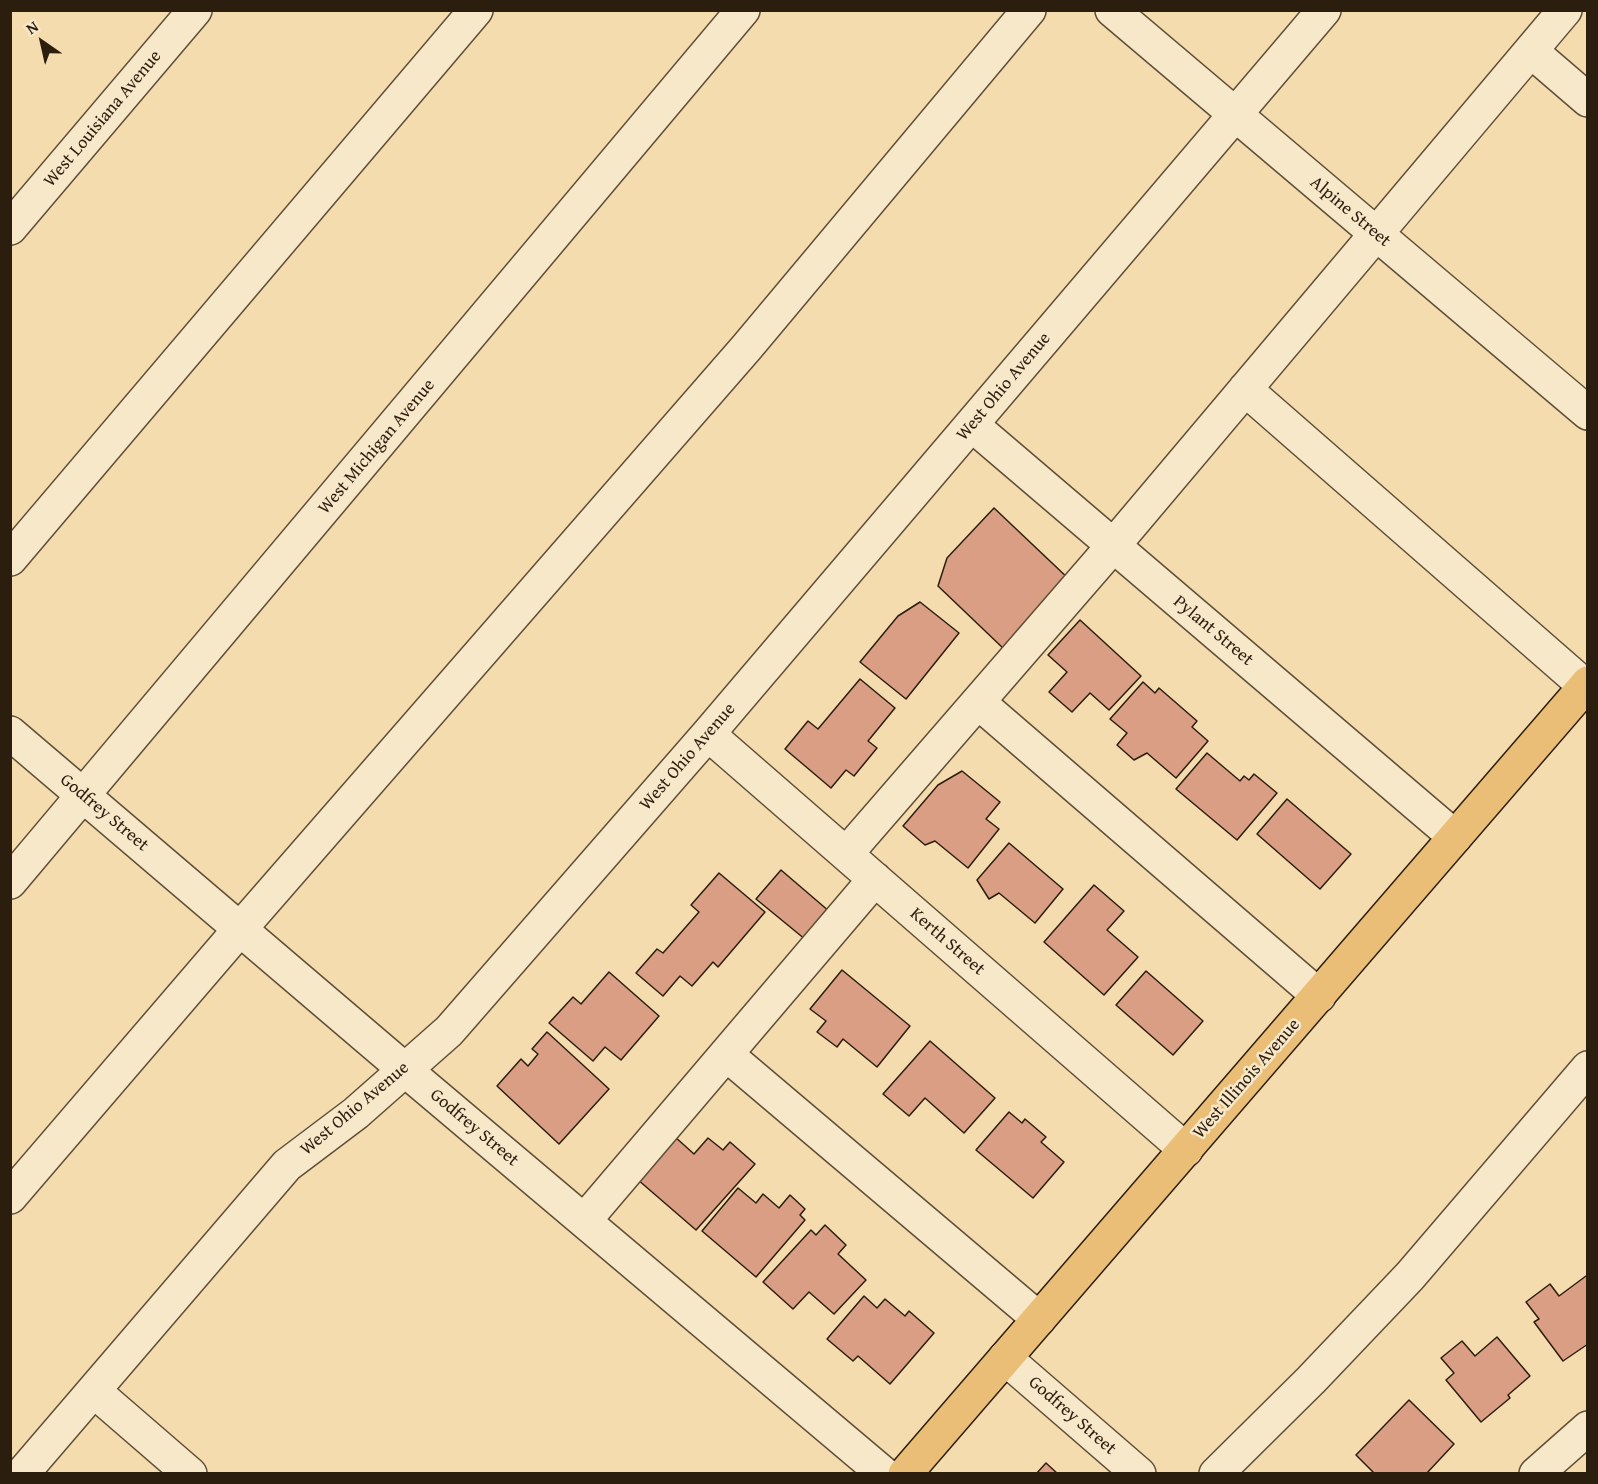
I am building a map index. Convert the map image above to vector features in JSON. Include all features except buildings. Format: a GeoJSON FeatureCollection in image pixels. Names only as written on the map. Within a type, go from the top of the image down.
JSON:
{"type":"FeatureCollection","features":[{"type":"Feature","properties":{"kind":"main road","name":"West Illinois Avenue"},"geometry":{"type":"LineString","coordinates":[[905,1473],[1586,685]]}},
{"type":"Feature","properties":{"kind":"street","name":"West Louisiana Avenue"},"geometry":{"type":"LineString","coordinates":[[10,228],[195,10]]}},
{"type":"Feature","properties":{"kind":"street"},"geometry":{"type":"LineString","coordinates":[[10,559],[476,10]]}},
{"type":"Feature","properties":{"kind":"street","name":"West Michigan Avenue"},"geometry":{"type":"LineString","coordinates":[[10,882],[743,10]]}},
{"type":"Feature","properties":{"kind":"street"},"geometry":{"type":"LineString","coordinates":[[10,1197],[747,347],[1029,10]]}},
{"type":"Feature","properties":{"kind":"street","name":"Alpine Street"},"geometry":{"type":"LineString","coordinates":[[1112,10],[1587,413]]}},
{"type":"Feature","properties":{"kind":"street","name":"West Ohio Avenue"},"geometry":{"type":"LineString","coordinates":[[22,1473],[287,1165],[356,1113],[449,1031],[708,734],[1324,10]]}},
{"type":"Feature","properties":{"kind":"street"},"geometry":{"type":"LineString","coordinates":[[846,854],[1113,546],[1565,10]]}},
{"type":"Feature","properties":{"kind":"street"},"geometry":{"type":"LineString","coordinates":[[1531,51],[1587,100]]}},
{"type":"Feature","properties":{"kind":"street"},"geometry":{"type":"LineString","coordinates":[[1245,390],[1586,685]]}},
{"type":"Feature","properties":{"kind":"street","name":"Pylant Street"},"geometry":{"type":"LineString","coordinates":[[972,425],[1455,837]]}},
{"type":"Feature","properties":{"kind":"street"},"geometry":{"type":"LineString","coordinates":[[978,702],[1319,996]]}},
{"type":"Feature","properties":{"kind":"street","name":"Godfrey Street"},"geometry":{"type":"LineString","coordinates":[[10,733],[404,1069],[884,1473]]}},
{"type":"Feature","properties":{"kind":"street","name":"Kerth Street"},"geometry":{"type":"LineString","coordinates":[[708,734],[1186,1150]]}},
{"type":"Feature","properties":{"kind":"street"},"geometry":{"type":"LineString","coordinates":[[584,1221],[875,879]]}},
{"type":"Feature","properties":{"kind":"street"},"geometry":{"type":"LineString","coordinates":[[726,1054],[1039,1319]]}},
{"type":"Feature","properties":{"kind":"street"},"geometry":{"type":"LineString","coordinates":[[1216,1473],[1311,1380],[1410,1276],[1587,1068]]}},
{"type":"Feature","properties":{"kind":"street","name":"Godfrey Street"},"geometry":{"type":"LineString","coordinates":[[1005,1358],[1139,1473]]}},
{"type":"Feature","properties":{"kind":"street"},"geometry":{"type":"LineString","coordinates":[[94,1391],[190,1473]]}},
{"type":"Feature","properties":{"kind":"street"},"geometry":{"type":"LineString","coordinates":[[1536,1473],[1587,1428]]}}]}
